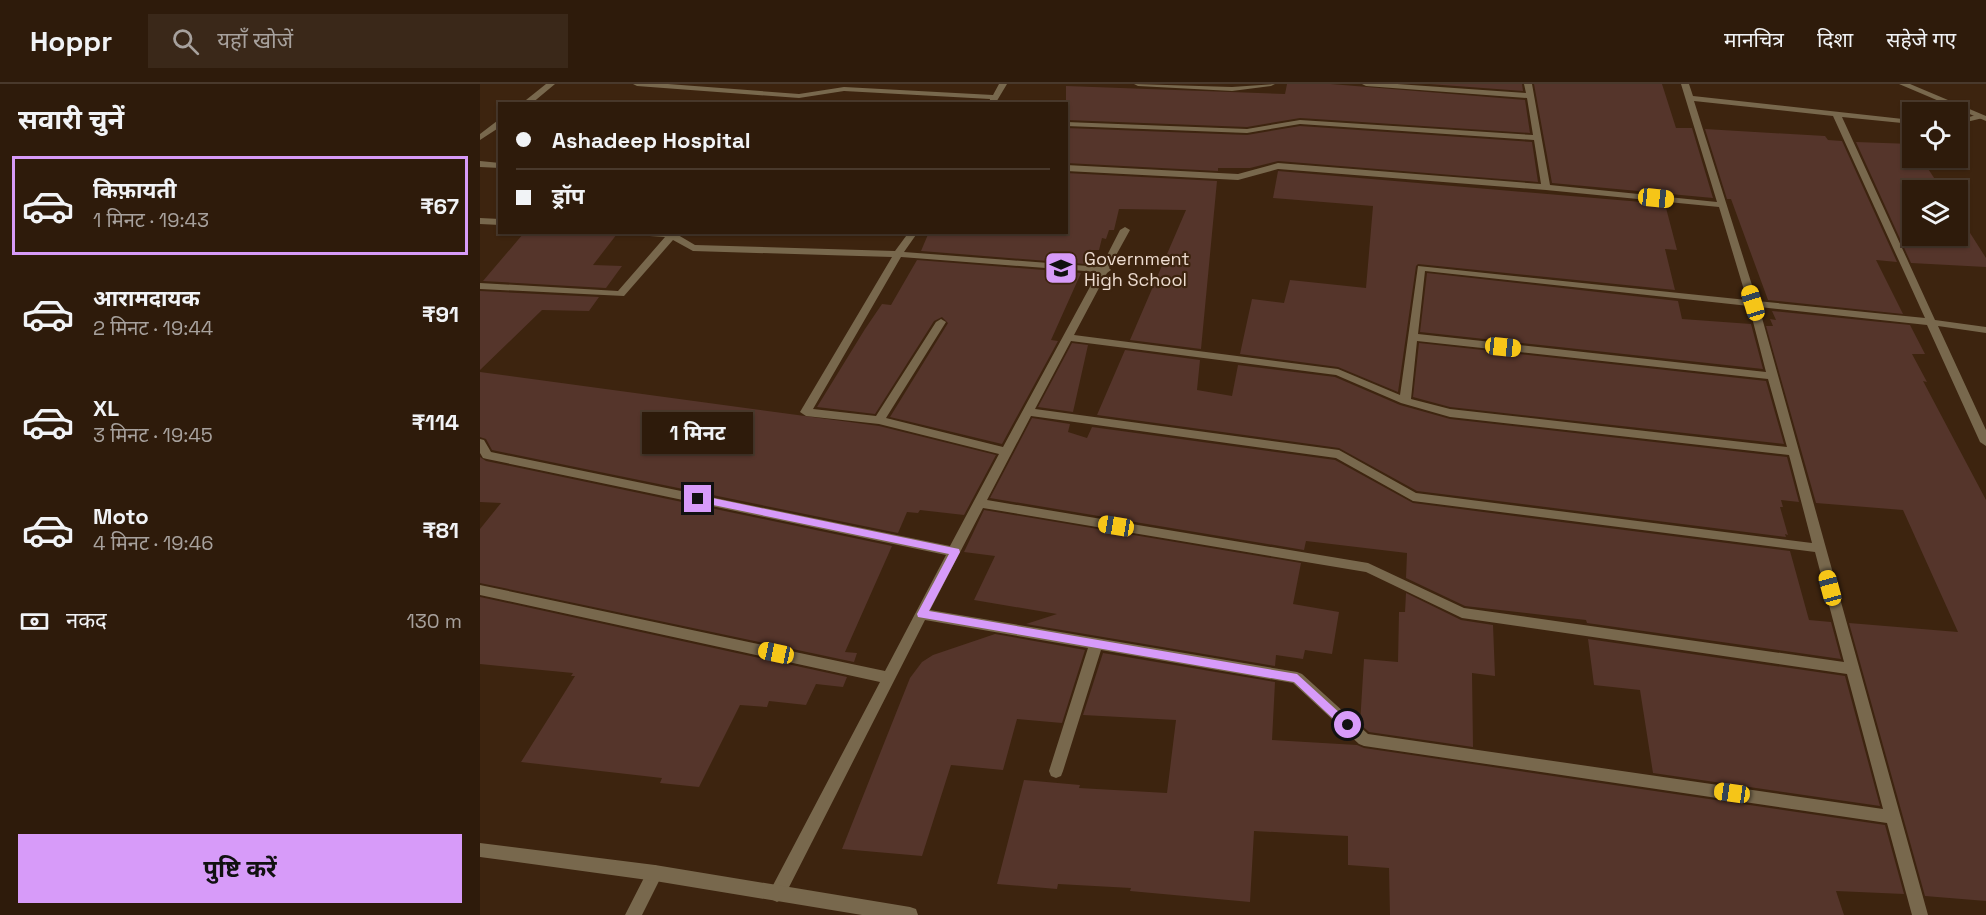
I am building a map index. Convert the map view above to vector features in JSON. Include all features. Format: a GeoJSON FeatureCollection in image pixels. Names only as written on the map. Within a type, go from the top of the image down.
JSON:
{"type":"FeatureCollection","features":[{"type":"Feature","properties":{"kind":"street"},"geometry":{"type":"LineString","coordinates":[[528,102],[551,84]]}},
{"type":"Feature","properties":{"kind":"street"},"geometry":{"type":"LineString","coordinates":[[637,84],[799,96],[844,89],[993,100],[1003,84]]}},
{"type":"Feature","properties":{"kind":"street"},"geometry":{"type":"LineString","coordinates":[[1138,84],[1232,89],[1271,84]]}},
{"type":"Feature","properties":{"kind":"street"},"geometry":{"type":"LineString","coordinates":[[1366,84],[1531,96]]}},
{"type":"Feature","properties":{"kind":"street"},"geometry":{"type":"LineString","coordinates":[[1528,84],[1546,187]]}},
{"type":"Feature","properties":{"kind":"street"},"geometry":{"type":"LineString","coordinates":[[1685,84],[1753,303],[1920,915]]}},
{"type":"Feature","properties":{"kind":"street"},"geometry":{"type":"LineString","coordinates":[[1903,84],[1983,117]]}},
{"type":"Feature","properties":{"kind":"street"},"geometry":{"type":"LineString","coordinates":[[1689,98],[1902,121]]}},
{"type":"Feature","properties":{"kind":"street"},"geometry":{"type":"LineString","coordinates":[[1836,113],[1986,442]]}},
{"type":"Feature","properties":{"kind":"street"},"geometry":{"type":"LineString","coordinates":[[1968,120],[1983,117]]}},
{"type":"Feature","properties":{"kind":"street"},"geometry":{"type":"LineString","coordinates":[[1068,124],[1247,131],[1300,122],[1538,138]]}},
{"type":"Feature","properties":{"kind":"street"},"geometry":{"type":"LineString","coordinates":[[480,138],[498,124]]}},
{"type":"Feature","properties":{"kind":"street"},"geometry":{"type":"LineString","coordinates":[[480,164],[498,166]]}},
{"type":"Feature","properties":{"kind":"street"},"geometry":{"type":"LineString","coordinates":[[1068,168],[1238,177],[1278,166],[1546,187],[1722,205]]}},
{"type":"Feature","properties":{"kind":"street"},"geometry":{"type":"LineString","coordinates":[[480,221],[498,222]]}},
{"type":"Feature","properties":{"kind":"street"},"geometry":{"type":"LineString","coordinates":[[777,894],[979,503],[1106,270],[1125,230]]}},
{"type":"Feature","properties":{"kind":"street"},"geometry":{"type":"LineString","coordinates":[[659,234],[672,235],[693,248],[898,254],[1106,270]]}},
{"type":"Feature","properties":{"kind":"street"},"geometry":{"type":"LineString","coordinates":[[913,234],[898,254],[806,412],[879,420],[1006,452]]}},
{"type":"Feature","properties":{"kind":"street"},"geometry":{"type":"LineString","coordinates":[[480,286],[621,294],[672,235]]}},
{"type":"Feature","properties":{"kind":"street"},"geometry":{"type":"LineString","coordinates":[[1405,401],[1421,268],[1931,322],[1986,330]]}},
{"type":"Feature","properties":{"kind":"street"},"geometry":{"type":"LineString","coordinates":[[879,420],[941,322]]}},
{"type":"Feature","properties":{"kind":"street"},"geometry":{"type":"LineString","coordinates":[[1068,337],[1338,372],[1405,401],[1450,412],[1795,452]]}},
{"type":"Feature","properties":{"kind":"street"},"geometry":{"type":"LineString","coordinates":[[1413,337],[1773,376]]}},
{"type":"Feature","properties":{"kind":"street"},"geometry":{"type":"LineString","coordinates":[[1030,412],[1339,454],[1413,497],[1819,548]]}},
{"type":"Feature","properties":{"kind":"street"},"geometry":{"type":"LineString","coordinates":[[480,443],[487,455],[955,552]]}},
{"type":"Feature","properties":{"kind":"street"},"geometry":{"type":"LineString","coordinates":[[979,503],[1368,568],[1462,613],[1852,669]]}},
{"type":"Feature","properties":{"kind":"street"},"geometry":{"type":"LineString","coordinates":[[480,590],[889,678]]}},
{"type":"Feature","properties":{"kind":"street"},"geometry":{"type":"LineString","coordinates":[[922,614],[1297,678],[1364,740],[1893,817]]}},
{"type":"Feature","properties":{"kind":"street"},"geometry":{"type":"LineString","coordinates":[[1056,771],[1096,644]]}},
{"type":"Feature","properties":{"kind":"street"},"geometry":{"type":"LineString","coordinates":[[480,850],[655,873],[910,915]]}},
{"type":"Feature","properties":{"kind":"street"},"geometry":{"type":"LineString","coordinates":[[633,915],[655,873]]}},
{"type":"Feature","properties":{"kind":"building"},"geometry":{"type":"Polygon","coordinates":[[[1287,84],[1331,84],[1525,100],[1530,133],[1300,118],[1247,127],[1068,120],[1066,86],[1285,94],[1287,84]]]}},
{"type":"Feature","properties":{"kind":"building"},"geometry":{"type":"Polygon","coordinates":[[[1429,84],[1522,84],[1523,91],[1429,84]]]}},
{"type":"Feature","properties":{"kind":"building"},"geometry":{"type":"Polygon","coordinates":[[[1534,84],[1662,84],[1676,128],[1692,128],[1713,198],[1552,183],[1534,84]]]}},
{"type":"Feature","properties":{"kind":"building"},"geometry":{"type":"Polygon","coordinates":[[[1300,126],[1532,142],[1538,182],[1278,161],[1250,168],[1218,168],[1218,171],[1068,163],[1068,128],[1247,135],[1300,126]]]}},
{"type":"Feature","properties":{"kind":"building"},"geometry":{"type":"Polygon","coordinates":[[[1705,129],[1825,136],[1828,140],[1842,141],[1897,262],[1876,260],[1903,314],[1768,300],[1731,199],[1727,199],[1705,129]]]}},
{"type":"Feature","properties":{"kind":"building"},"geometry":{"type":"Polygon","coordinates":[[[1856,142],[1902,144],[1902,168],[1928,168],[1935,180],[1902,180],[1902,243],[1856,142]]]}},
{"type":"Feature","properties":{"kind":"building"},"geometry":{"type":"Polygon","coordinates":[[[1278,171],[1665,204],[1677,250],[1665,249],[1675,290],[1418,264],[1398,392],[1338,367],[1240,354],[1252,299],[1284,303],[1290,280],[1366,288],[1373,206],[1273,198],[1278,171]]]}},
{"type":"Feature","properties":{"kind":"building"},"geometry":{"type":"Polygon","coordinates":[[[1068,173],[1217,181],[1201,349],[1130,340],[1186,210],[1119,209],[1114,230],[1109,230],[1106,239],[1102,238],[1099,250],[1092,250],[1086,264],[921,251],[928,234],[1068,234],[1068,173]]]}},
{"type":"Feature","properties":{"kind":"building"},"geometry":{"type":"Polygon","coordinates":[[[1968,230],[1986,258],[1986,267],[1911,263],[1903,246],[1968,246],[1968,230]]]}},
{"type":"Feature","properties":{"kind":"building"},"geometry":{"type":"Polygon","coordinates":[[[523,234],[617,234],[593,265],[622,266],[606,288],[483,281],[523,234]]]}},
{"type":"Feature","properties":{"kind":"building"},"geometry":{"type":"Polygon","coordinates":[[[917,260],[1081,273],[1051,340],[1058,341],[1002,444],[890,417],[948,323],[942,317],[934,321],[875,414],[817,407],[882,304],[891,305],[917,260]]]}},
{"type":"Feature","properties":{"kind":"building"},"geometry":{"type":"Polygon","coordinates":[[[1427,273],[1678,301],[1682,319],[1751,324],[1763,369],[1420,332],[1427,273]]]}},
{"type":"Feature","properties":{"kind":"building"},"geometry":{"type":"Polygon","coordinates":[[[480,291],[599,297],[589,311],[542,310],[480,370],[480,291]]]}},
{"type":"Feature","properties":{"kind":"building"},"geometry":{"type":"Polygon","coordinates":[[[1772,311],[1910,325],[1925,354],[1912,354],[1927,382],[1923,381],[1986,500],[1986,901],[1925,896],[1849,623],[1958,632],[1903,510],[1816,503],[1766,326],[1773,326],[1770,319],[1776,320],[1772,311]]]}},
{"type":"Feature","properties":{"kind":"building"},"geometry":{"type":"Polygon","coordinates":[[[1072,343],[1088,345],[1073,412],[1038,407],[1072,343]]]}},
{"type":"Feature","properties":{"kind":"building"},"geometry":{"type":"Polygon","coordinates":[[[1419,343],[1766,381],[1784,444],[1450,407],[1413,397],[1419,343]]]}},
{"type":"Feature","properties":{"kind":"building"},"geometry":{"type":"Polygon","coordinates":[[[1125,350],[1200,360],[1197,390],[1232,396],[1238,365],[1335,377],[1400,405],[1450,419],[1787,457],[1799,502],[1781,500],[1783,507],[1780,507],[1788,535],[1785,534],[1786,537],[1417,491],[1339,448],[1097,415],[1125,350]]]}},
{"type":"Feature","properties":{"kind":"building"},"geometry":{"type":"Polygon","coordinates":[[[480,372],[879,426],[996,455],[964,515],[920,510],[918,513],[907,512],[898,533],[492,450],[486,439],[480,437],[480,372]]]}},
{"type":"Feature","properties":{"kind":"building"},"geometry":{"type":"Polygon","coordinates":[[[1032,418],[1070,424],[1068,432],[1087,438],[1092,427],[1335,460],[1413,503],[1790,551],[1809,620],[1831,622],[1841,659],[1587,623],[1586,620],[1465,606],[1406,578],[1407,553],[1306,541],[1304,550],[990,498],[1032,418]]]}},
{"type":"Feature","properties":{"kind":"building"},"geometry":{"type":"Polygon","coordinates":[[[480,457],[486,461],[892,546],[845,652],[857,653],[854,662],[480,583],[480,529],[501,503],[480,502],[480,457]]]}},
{"type":"Feature","properties":{"kind":"building"},"geometry":{"type":"Polygon","coordinates":[[[984,510],[1301,563],[1293,604],[1339,612],[1332,654],[1305,650],[1303,659],[1276,655],[1275,666],[1026,624],[1057,614],[974,600],[995,556],[964,552],[984,510]]]}},
{"type":"Feature","properties":{"kind":"building"},"geometry":{"type":"Polygon","coordinates":[[[1406,593],[1461,620],[1493,625],[1495,676],[1472,673],[1473,747],[1369,732],[1360,724],[1364,659],[1398,662],[1399,612],[1405,612],[1406,593]]]}},
{"type":"Feature","properties":{"kind":"building"},"geometry":{"type":"Polygon","coordinates":[[[480,597],[847,677],[843,687],[816,684],[806,705],[769,701],[767,707],[740,705],[699,787],[660,783],[662,778],[521,762],[575,676],[571,676],[573,673],[480,664],[480,597]]]}},
{"type":"Feature","properties":{"kind":"building"},"geometry":{"type":"Polygon","coordinates":[[[995,634],[1085,650],[1062,723],[1017,719],[1003,770],[951,765],[922,856],[842,849],[910,678],[922,662],[933,655],[995,634]]]}},
{"type":"Feature","properties":{"kind":"building"},"geometry":{"type":"Polygon","coordinates":[[[1588,639],[1845,676],[1880,806],[1653,773],[1640,690],[1594,685],[1588,639]]]}},
{"type":"Feature","properties":{"kind":"building"},"geometry":{"type":"Polygon","coordinates":[[[1103,653],[1275,682],[1272,740],[1357,745],[1364,748],[1885,825],[1904,894],[1836,891],[1844,915],[1390,915],[1389,868],[1348,865],[1348,836],[1254,831],[1250,902],[1130,891],[1131,888],[1058,884],[1057,889],[997,884],[1024,780],[1080,785],[1079,788],[1167,793],[1176,720],[1083,715],[1103,653]]]}},
{"type":"Feature","properties":{"kind":"place","name":"Government High School"},"geometry":{"type":"Point","coordinates":[1061,268]}},
{"type":"Feature","properties":{"kind":"route"},"geometry":{"type":"LineString","coordinates":[[698,499],[955,552],[922,614],[1297,678],[1348,725]]}}]}
